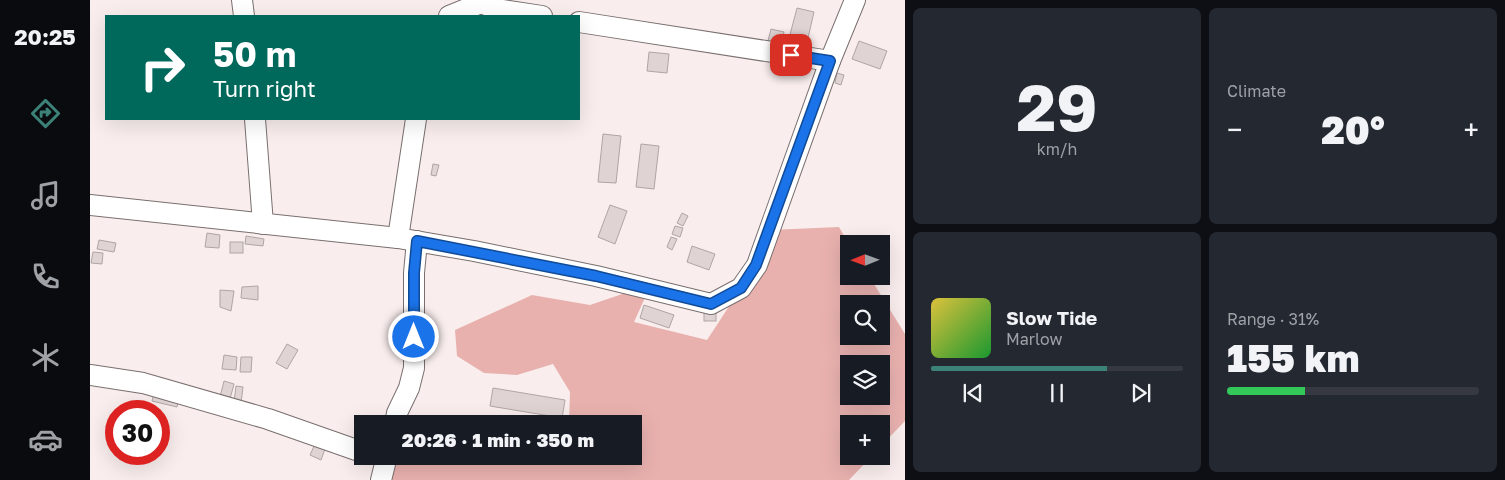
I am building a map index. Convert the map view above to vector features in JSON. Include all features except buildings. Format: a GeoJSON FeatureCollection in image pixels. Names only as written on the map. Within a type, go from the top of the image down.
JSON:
{"type":"FeatureCollection","features":[{"type":"Feature","properties":{"kind":"street"},"geometry":{"type":"LineString","coordinates":[[242,0],[244,15]]}},
{"type":"Feature","properties":{"kind":"street"},"geometry":{"type":"LineString","coordinates":[[90,205],[408,239],[596,276],[711,304],[741,288],[756,265],[830,61],[855,0]]}},
{"type":"Feature","properties":{"kind":"street"},"geometry":{"type":"LineString","coordinates":[[451,15],[481,2],[496,9],[535,15]]}},
{"type":"Feature","properties":{"kind":"street"},"geometry":{"type":"LineString","coordinates":[[580,22],[830,61]]}},
{"type":"Feature","properties":{"kind":"street"},"geometry":{"type":"LineString","coordinates":[[255,120],[263,224]]}},
{"type":"Feature","properties":{"kind":"street"},"geometry":{"type":"LineString","coordinates":[[396,415],[409,388],[414,368],[414,273],[408,239],[416,120]]}},
{"type":"Feature","properties":{"kind":"street"},"geometry":{"type":"LineString","coordinates":[[90,375],[143,383],[268,419],[354,449]]}},
{"type":"Feature","properties":{"kind":"street"},"geometry":{"type":"LineString","coordinates":[[381,480],[382,465]]}},
{"type":"Feature","properties":{"kind":"shaded area"},"geometry":{"type":"Polygon","coordinates":[[[839,227],[844,235],[840,235],[840,285],[875,285],[881,295],[840,295],[840,345],[890,345],[890,310],[905,334],[905,421],[890,437],[890,415],[840,415],[840,465],[863,465],[849,480],[381,480],[385,465],[642,465],[642,415],[569,415],[570,392],[553,364],[517,375],[484,373],[457,356],[455,330],[532,295],[590,305],[631,291],[649,289],[634,322],[707,340],[741,288],[769,230],[839,227]]]}},
{"type":"Feature","properties":{"kind":"route"},"geometry":{"type":"LineString","coordinates":[[414,337],[414,273],[417,241],[596,276],[711,304],[741,288],[756,265],[830,61],[791,55]]}}]}
